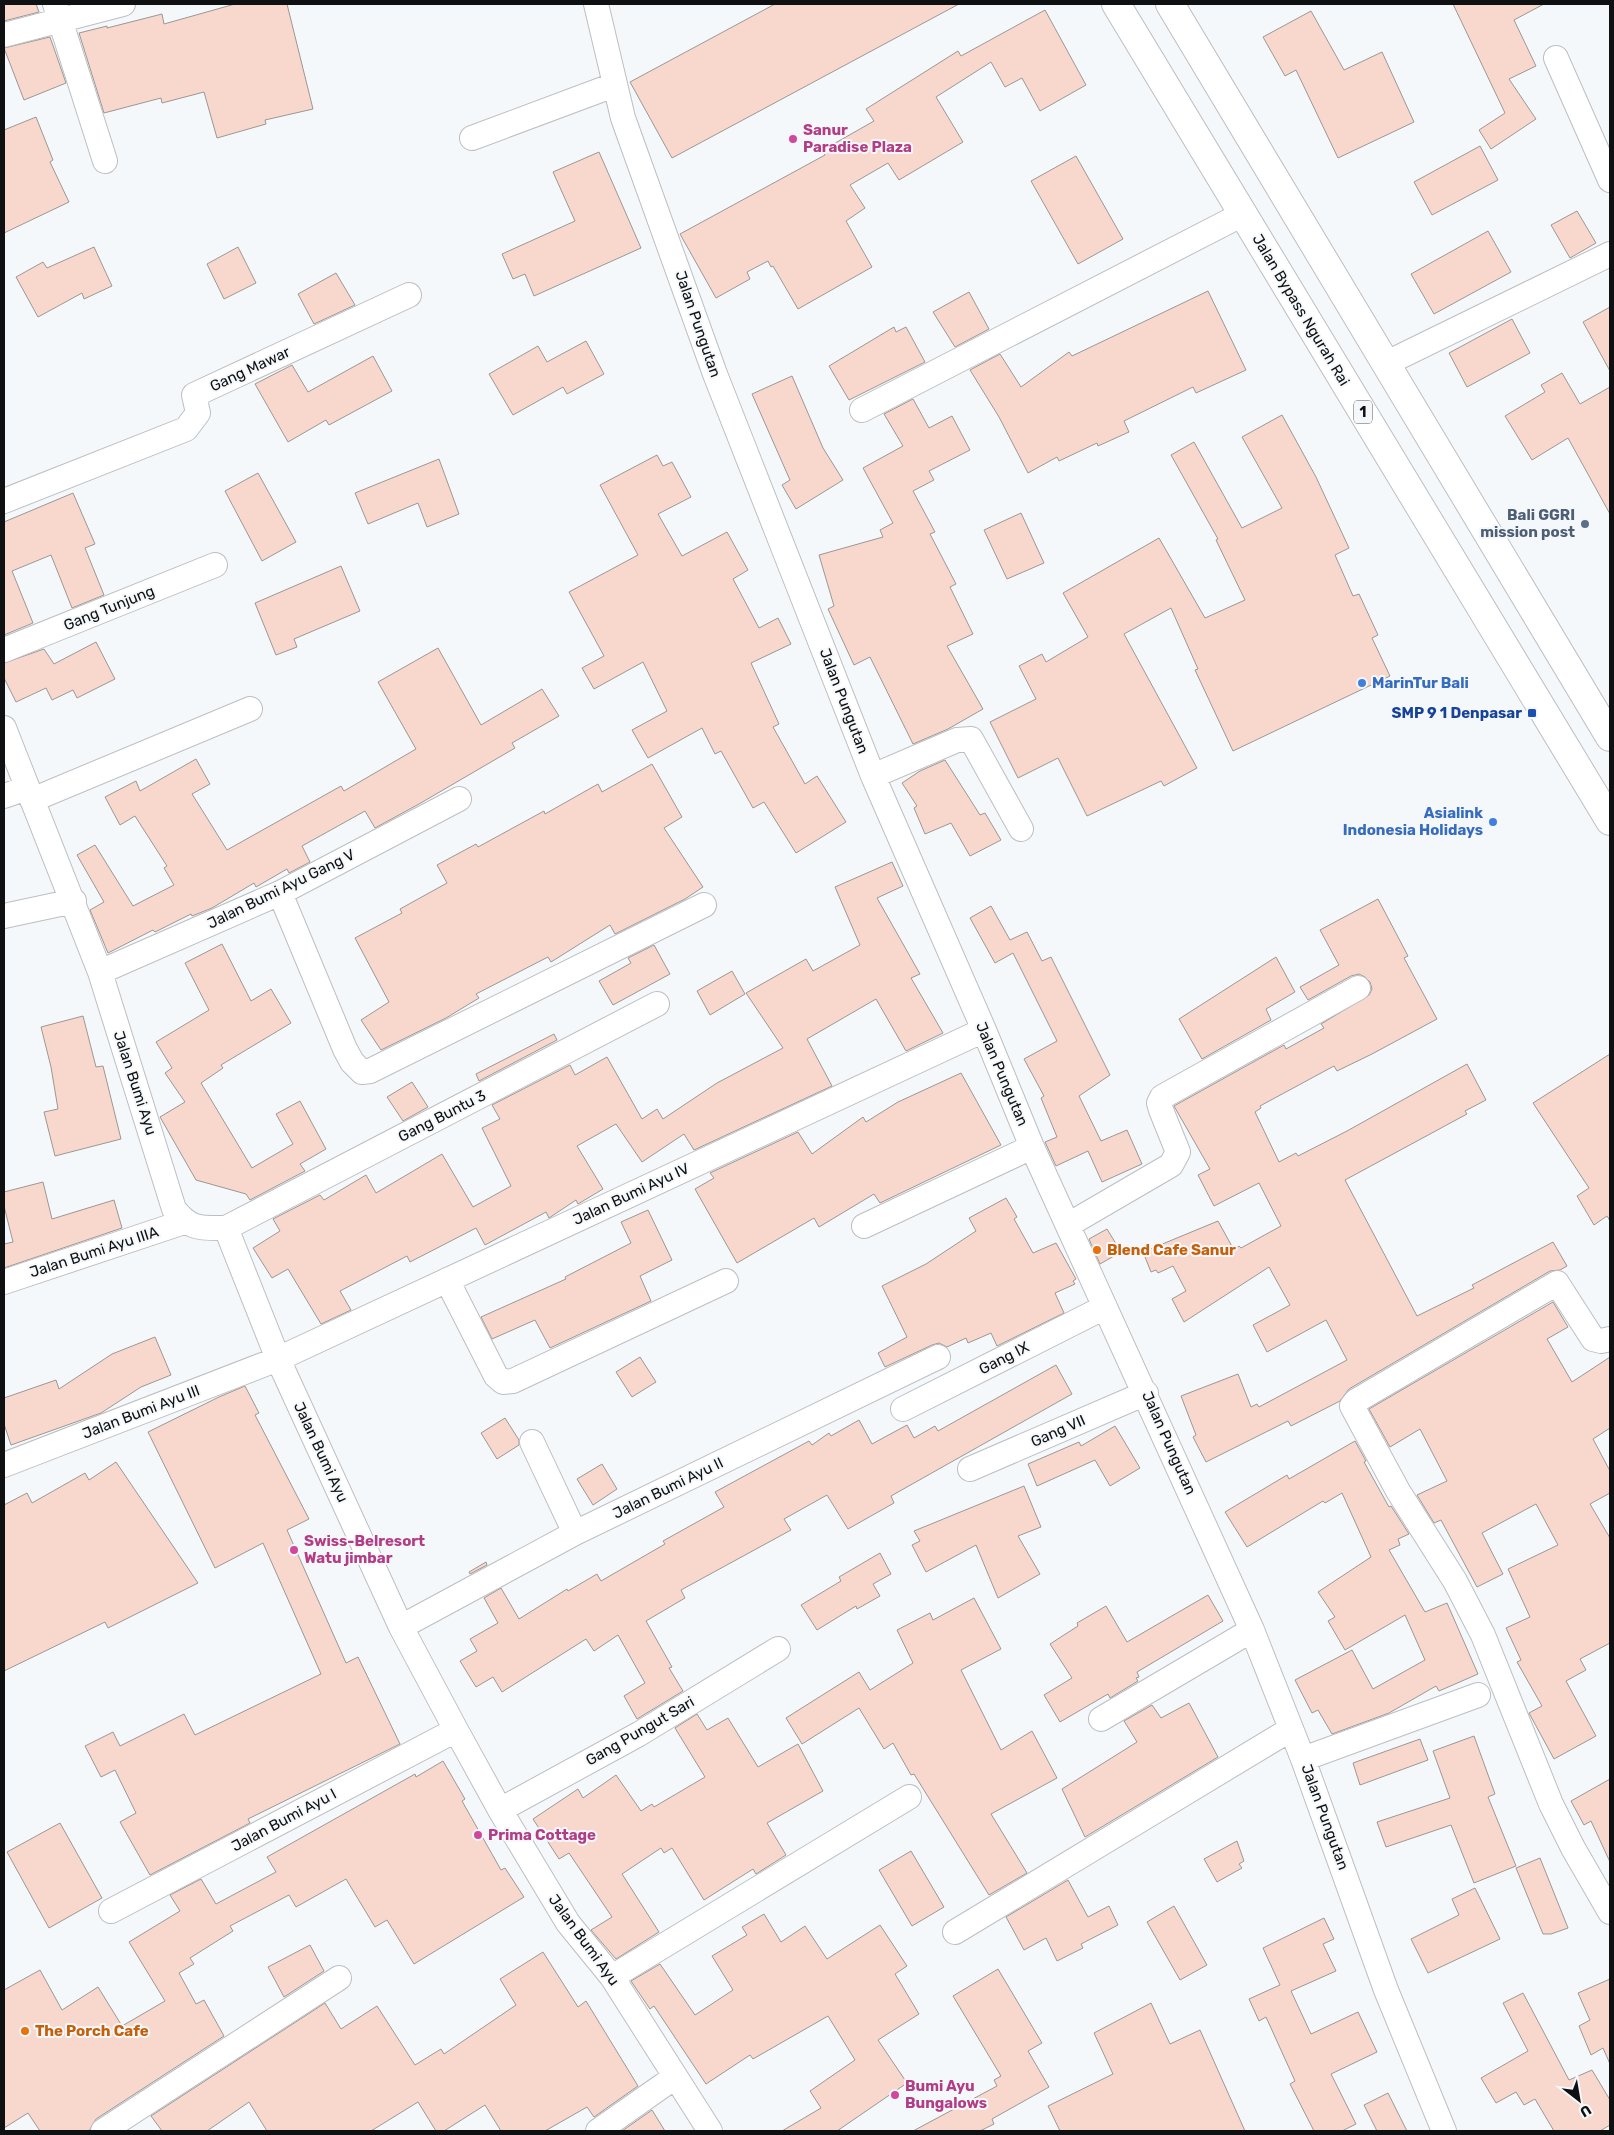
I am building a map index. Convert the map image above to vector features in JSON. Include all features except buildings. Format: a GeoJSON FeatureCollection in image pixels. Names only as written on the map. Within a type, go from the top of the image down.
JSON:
{"type":"FeatureCollection","features":[{"type":"Feature","properties":{"kind":"highway","name":"Jalan Bypass Ngurah Rai"},"geometry":{"type":"LineString","coordinates":[[1116,4],[1610,821]]}},
{"type":"Feature","properties":{"kind":"highway"},"geometry":{"type":"LineString","coordinates":[[1170,4],[1385,364],[1606,720]]}},
{"type":"Feature","properties":{"kind":"street"},"geometry":{"type":"LineString","coordinates":[[4,35],[58,13],[123,4]]}},
{"type":"Feature","properties":{"kind":"street","name":"Jalan Pungutan"},"geometry":{"type":"LineString","coordinates":[[596,4],[614,85],[624,118],[715,374],[873,776],[984,1030],[1032,1146],[1146,1393],[1252,1630],[1303,1759],[1386,1990],[1444,2131]]}},
{"type":"Feature","properties":{"kind":"street"},"geometry":{"type":"LineString","coordinates":[[58,13],[105,160]]}},
{"type":"Feature","properties":{"kind":"street"},"geometry":{"type":"LineString","coordinates":[[1556,58],[1610,180]]}},
{"type":"Feature","properties":{"kind":"street"},"geometry":{"type":"LineString","coordinates":[[472,138],[614,85]]}},
{"type":"Feature","properties":{"kind":"street"},"geometry":{"type":"LineString","coordinates":[[862,410],[1243,214]]}},
{"type":"Feature","properties":{"kind":"street"},"geometry":{"type":"LineString","coordinates":[[1385,364],[1610,254]]}},
{"type":"Feature","properties":{"kind":"street","name":"Gang Mawar"},"geometry":{"type":"LineString","coordinates":[[4,501],[186,428],[198,413],[194,395],[409,295]]}},
{"type":"Feature","properties":{"kind":"street","name":"Gang Tunjung"},"geometry":{"type":"LineString","coordinates":[[4,650],[215,565]]}},
{"type":"Feature","properties":{"kind":"street"},"geometry":{"type":"LineString","coordinates":[[4,796],[29,794],[250,709]]}},
{"type":"Feature","properties":{"kind":"street","name":"Jalan Bumi Ayu"},"geometry":{"type":"LineString","coordinates":[[4,728],[29,794],[74,901],[100,972],[174,1209],[184,1222]]}},
{"type":"Feature","properties":{"kind":"street"},"geometry":{"type":"LineString","coordinates":[[873,776],[957,740],[971,739],[1021,829]]}},
{"type":"Feature","properties":{"kind":"street","name":"Jalan Bumi Ayu Gang V"},"geometry":{"type":"LineString","coordinates":[[100,972],[280,893],[459,799]]}},
{"type":"Feature","properties":{"kind":"street"},"geometry":{"type":"LineString","coordinates":[[280,893],[345,1049],[357,1068],[362,1072],[370,1071],[704,906]]}},
{"type":"Feature","properties":{"kind":"street"},"geometry":{"type":"LineString","coordinates":[[4,916],[74,901]]}},
{"type":"Feature","properties":{"kind":"street"},"geometry":{"type":"LineString","coordinates":[[1068,1225],[1162,1170],[1174,1161],[1178,1152],[1161,1110],[1159,1103],[1162,1097],[1358,988]]}},
{"type":"Feature","properties":{"kind":"street","name":"Gang Buntu 3"},"geometry":{"type":"LineString","coordinates":[[226,1228],[657,1004]]}},
{"type":"Feature","properties":{"kind":"street","name":"Jalan Bumi Ayu IV"},"geometry":{"type":"LineString","coordinates":[[278,1359],[984,1030]]}},
{"type":"Feature","properties":{"kind":"street"},"geometry":{"type":"LineString","coordinates":[[864,1226],[1032,1146]]}},
{"type":"Feature","properties":{"kind":"street"},"geometry":{"type":"LineString","coordinates":[[184,1222],[200,1228],[226,1228]]}},
{"type":"Feature","properties":{"kind":"street","name":"Jalan Bumi Ayu IIIA"},"geometry":{"type":"LineString","coordinates":[[4,1282],[184,1222]]}},
{"type":"Feature","properties":{"kind":"street","name":"Jalan Bumi Ayu"},"geometry":{"type":"LineString","coordinates":[[226,1228],[278,1359],[402,1627],[456,1730],[500,1810],[568,1923],[612,1977],[710,2131]]}},
{"type":"Feature","properties":{"kind":"street"},"geometry":{"type":"LineString","coordinates":[[447,1280],[496,1376],[503,1382],[513,1381],[726,1281]]}},
{"type":"Feature","properties":{"kind":"street"},"geometry":{"type":"LineString","coordinates":[[1610,1339],[1601,1342],[1593,1339],[1557,1283],[1356,1401],[1352,1406],[1398,1491],[1455,1582],[1483,1635],[1551,1804],[1573,1848],[1610,1912]]}},
{"type":"Feature","properties":{"kind":"street","name":"Gang IX"},"geometry":{"type":"LineString","coordinates":[[903,1409],[1105,1307]]}},
{"type":"Feature","properties":{"kind":"street","name":"Jalan Bumi Ayu II"},"geometry":{"type":"LineString","coordinates":[[402,1627],[575,1533],[938,1357]]}},
{"type":"Feature","properties":{"kind":"street","name":"Jalan Bumi Ayu III"},"geometry":{"type":"LineString","coordinates":[[4,1465],[278,1359]]}},
{"type":"Feature","properties":{"kind":"street","name":"Gang VII"},"geometry":{"type":"LineString","coordinates":[[970,1469],[1146,1393]]}},
{"type":"Feature","properties":{"kind":"street"},"geometry":{"type":"LineString","coordinates":[[532,1442],[575,1533]]}},
{"type":"Feature","properties":{"kind":"street"},"geometry":{"type":"LineString","coordinates":[[1101,1719],[1252,1630]]}},
{"type":"Feature","properties":{"kind":"street","name":"Gang Pungut Sari"},"geometry":{"type":"LineString","coordinates":[[500,1810],[639,1734],[778,1649]]}},
{"type":"Feature","properties":{"kind":"street"},"geometry":{"type":"LineString","coordinates":[[1303,1759],[1478,1695]]}},
{"type":"Feature","properties":{"kind":"street"},"geometry":{"type":"LineString","coordinates":[[955,1932],[1291,1729]]}},
{"type":"Feature","properties":{"kind":"street","name":"Jalan Bumi Ayu I"},"geometry":{"type":"LineString","coordinates":[[111,1911],[456,1730]]}},
{"type":"Feature","properties":{"kind":"street"},"geometry":{"type":"LineString","coordinates":[[612,1977],[909,1797]]}},
{"type":"Feature","properties":{"kind":"street"},"geometry":{"type":"LineString","coordinates":[[103,2131],[339,1978]]}},
{"type":"Feature","properties":{"kind":"street"},"geometry":{"type":"LineString","coordinates":[[598,2131],[675,2077]]}},
{"type":"Feature","properties":{"kind":"place","name":"Sanur Paradise Plaza"},"geometry":{"type":"Point","coordinates":[793,139]}},
{"type":"Feature","properties":{"kind":"place","name":"Bali GGRI mission post"},"geometry":{"type":"Point","coordinates":[1585,524]}},
{"type":"Feature","properties":{"kind":"place","name":"MarinTur Bali"},"geometry":{"type":"Point","coordinates":[1362,683]}},
{"type":"Feature","properties":{"kind":"place","name":"SMP 9 1 Denpasar"},"geometry":{"type":"Point","coordinates":[1532,713]}},
{"type":"Feature","properties":{"kind":"place","name":"Asialink Indonesia Holidays"},"geometry":{"type":"Point","coordinates":[1493,822]}},
{"type":"Feature","properties":{"kind":"place","name":"Blend Cafe Sanur"},"geometry":{"type":"Point","coordinates":[1097,1250]}},
{"type":"Feature","properties":{"kind":"place","name":"Swiss-Belresort Watu jimbar"},"geometry":{"type":"Point","coordinates":[294,1550]}},
{"type":"Feature","properties":{"kind":"place","name":"Prima Cottage"},"geometry":{"type":"Point","coordinates":[478,1835]}},
{"type":"Feature","properties":{"kind":"place","name":"The Porch Cafe"},"geometry":{"type":"Point","coordinates":[25,2031]}},
{"type":"Feature","properties":{"kind":"place","name":"Bumi Ayu Bungalows"},"geometry":{"type":"Point","coordinates":[895,2095]}}]}
